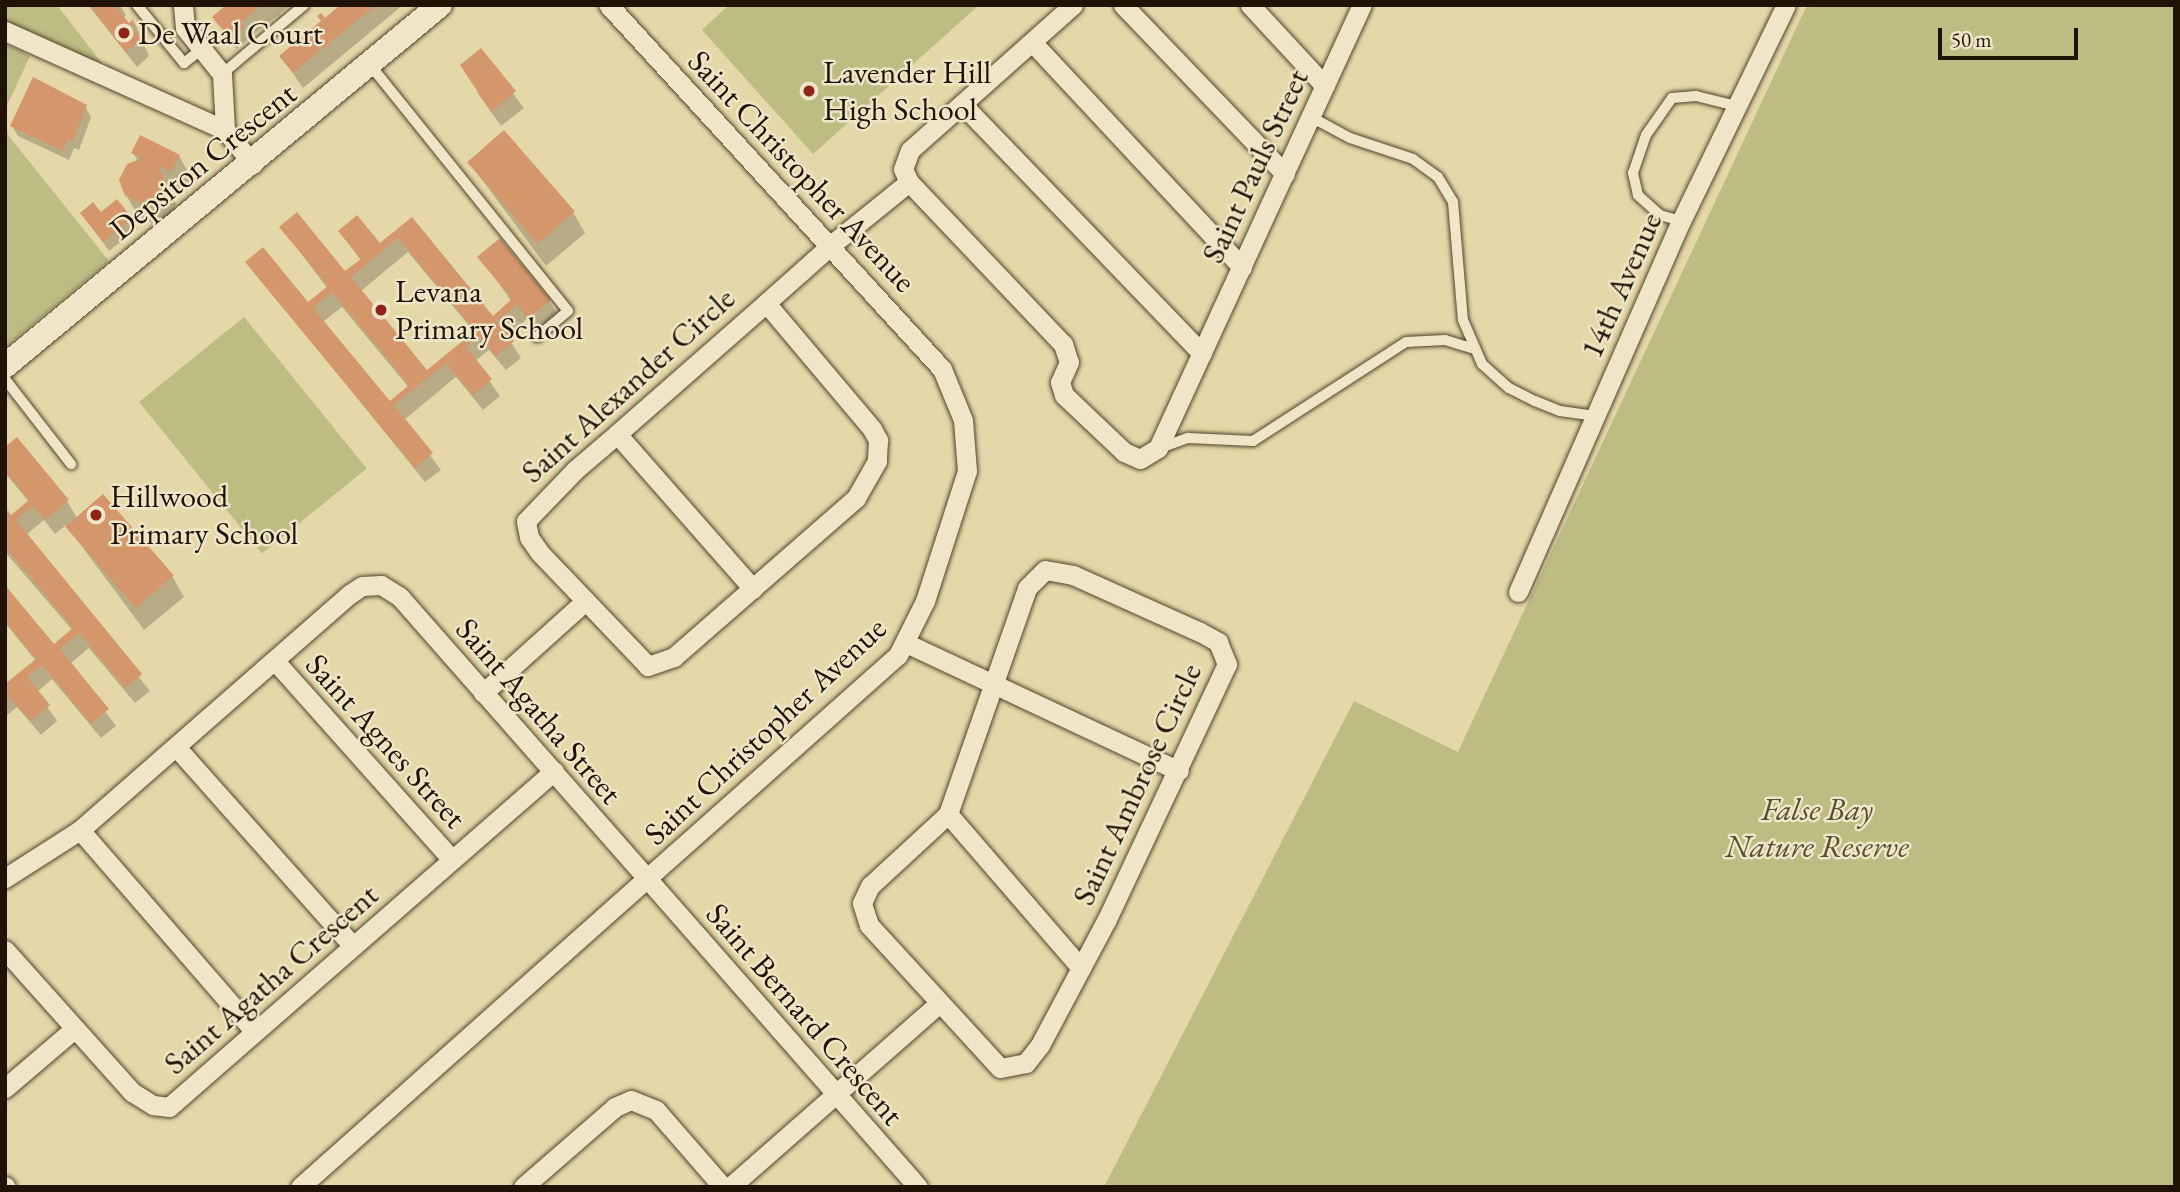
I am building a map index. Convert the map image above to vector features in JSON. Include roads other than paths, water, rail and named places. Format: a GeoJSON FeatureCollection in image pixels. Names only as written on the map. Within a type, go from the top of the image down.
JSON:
{"type":"FeatureCollection","features":[{"type":"Feature","properties":{"kind":"street"},"geometry":{"type":"LineString","coordinates":[[183,5],[186,28],[222,74],[225,130]]}},
{"type":"Feature","properties":{"kind":"street","name":"Depsiton Crescent"},"geometry":{"type":"LineString","coordinates":[[5,366],[253,164],[440,5]]}},
{"type":"Feature","properties":{"kind":"street","name":"Saint Christopher Avenue"},"geometry":{"type":"LineString","coordinates":[[300,1187],[648,881],[908,644],[967,471],[967,438],[943,369],[608,5]]}},
{"type":"Feature","properties":{"kind":"street"},"geometry":{"type":"LineString","coordinates":[[1073,5],[906,155],[903,169],[909,182],[1063,344],[1069,362],[1060,382],[1064,395],[1132,457],[1146,457],[1158,448]]}},
{"type":"Feature","properties":{"kind":"street"},"geometry":{"type":"LineString","coordinates":[[1123,5],[1285,174]]}},
{"type":"Feature","properties":{"kind":"street"},"geometry":{"type":"LineString","coordinates":[[1250,5],[1325,86]]}},
{"type":"Feature","properties":{"kind":"street","name":"Saint Pauls Street"},"geometry":{"type":"LineString","coordinates":[[1158,448],[1362,5]]}},
{"type":"Feature","properties":{"kind":"street","name":"14th Avenue"},"geometry":{"type":"LineString","coordinates":[[1518,592],[1681,221],[1786,5]]}},
{"type":"Feature","properties":{"kind":"street"},"geometry":{"type":"LineString","coordinates":[[5,31],[225,130],[253,164]]}},
{"type":"Feature","properties":{"kind":"street"},"geometry":{"type":"LineString","coordinates":[[1032,42],[1242,267]]}},
{"type":"Feature","properties":{"kind":"street"},"geometry":{"type":"LineString","coordinates":[[962,104],[1202,353]]}},
{"type":"Feature","properties":{"kind":"street","name":"Saint Alexander Circle"},"geometry":{"type":"LineString","coordinates":[[766,303],[861,414],[878,447],[866,486],[674,657],[655,667],[641,662],[540,553],[529,537],[526,521],[617,434],[831,245],[909,182]]}},
{"type":"Feature","properties":{"kind":"street"},"geometry":{"type":"LineString","coordinates":[[617,434],[753,589]]}},
{"type":"Feature","properties":{"kind":"street","name":"Saint Ambrose Circle"},"geometry":{"type":"LineString","coordinates":[[1058,571],[1157,612],[1218,642],[1227,664],[1179,771],[1081,968],[1033,1055],[1009,1069],[993,1064],[938,1004],[869,925],[862,903],[870,886],[948,814],[993,687],[1027,588],[1038,573],[1058,571]]}},
{"type":"Feature","properties":{"kind":"street","name":"Saint Agatha Street"},"geometry":{"type":"LineString","coordinates":[[275,661],[350,594],[362,586],[381,585],[400,597],[648,881]]}},
{"type":"Feature","properties":{"kind":"street"},"geometry":{"type":"LineString","coordinates":[[483,693],[584,601]]}},
{"type":"Feature","properties":{"kind":"street"},"geometry":{"type":"LineString","coordinates":[[908,644],[993,687],[1179,771]]}},
{"type":"Feature","properties":{"kind":"street"},"geometry":{"type":"LineString","coordinates":[[5,878],[80,830],[275,661]]}},
{"type":"Feature","properties":{"kind":"street","name":"Saint Agnes Street"},"geometry":{"type":"LineString","coordinates":[[275,661],[452,860]]}},
{"type":"Feature","properties":{"kind":"street"},"geometry":{"type":"LineString","coordinates":[[177,748],[354,946]]}},
{"type":"Feature","properties":{"kind":"street","name":"Saint Agatha Crescent"},"geometry":{"type":"LineString","coordinates":[[5,950],[73,1030],[132,1092],[162,1107],[173,1104],[554,771]]}},
{"type":"Feature","properties":{"kind":"street"},"geometry":{"type":"LineString","coordinates":[[948,814],[1081,968]]}},
{"type":"Feature","properties":{"kind":"street"},"geometry":{"type":"LineString","coordinates":[[80,830],[255,1032]]}},
{"type":"Feature","properties":{"kind":"street","name":"Saint Bernard Crescent"},"geometry":{"type":"LineString","coordinates":[[648,881],[918,1187]]}},
{"type":"Feature","properties":{"kind":"street"},"geometry":{"type":"LineString","coordinates":[[730,1187],[938,1004]]}},
{"type":"Feature","properties":{"kind":"street"},"geometry":{"type":"LineString","coordinates":[[5,1088],[73,1030]]}},
{"type":"Feature","properties":{"kind":"street"},"geometry":{"type":"LineString","coordinates":[[523,1187],[615,1107],[631,1100],[656,1111],[723,1187]]}},
{"type":"Feature","properties":{"kind":"lane"},"geometry":{"type":"LineString","coordinates":[[137,5],[184,63],[202,49]]}},
{"type":"Feature","properties":{"kind":"lane"},"geometry":{"type":"LineString","coordinates":[[222,74],[303,5]]}},
{"type":"Feature","properties":{"kind":"lane"},"geometry":{"type":"LineString","coordinates":[[371,66],[568,311],[537,337]]}},
{"type":"Feature","properties":{"kind":"lane"},"geometry":{"type":"LineString","coordinates":[[1681,221],[1660,215],[1638,195],[1633,173],[1646,135],[1672,98],[1696,96],[1736,106]]}},
{"type":"Feature","properties":{"kind":"lane"},"geometry":{"type":"LineString","coordinates":[[1311,117],[1350,138],[1413,159],[1447,188],[1453,202],[1463,320],[1474,349],[1492,375],[1509,388],[1560,411],[1595,416]]}},
{"type":"Feature","properties":{"kind":"lane"},"geometry":{"type":"LineString","coordinates":[[1158,448],[1188,438],[1253,441],[1406,342],[1445,340],[1474,349]]}},
{"type":"Feature","properties":{"kind":"lane"},"geometry":{"type":"LineString","coordinates":[[5,379],[71,464]]}},
{"type":"Feature","properties":{"kind":"place","name":"De Waal Court"},"geometry":{"type":"Point","coordinates":[124,33]}},
{"type":"Feature","properties":{"kind":"place","name":"Lavender Hill High School"},"geometry":{"type":"Point","coordinates":[809,91]}},
{"type":"Feature","properties":{"kind":"place","name":"Levana Primary School"},"geometry":{"type":"Point","coordinates":[381,310]}},
{"type":"Feature","properties":{"kind":"place","name":"Hillwood Primary School"},"geometry":{"type":"Point","coordinates":[96,515]}},
{"type":"Feature","properties":{"kind":"park label","name":"False Bay Nature Reserve"},"geometry":{"type":"Point","coordinates":[1817,828]}}]}
